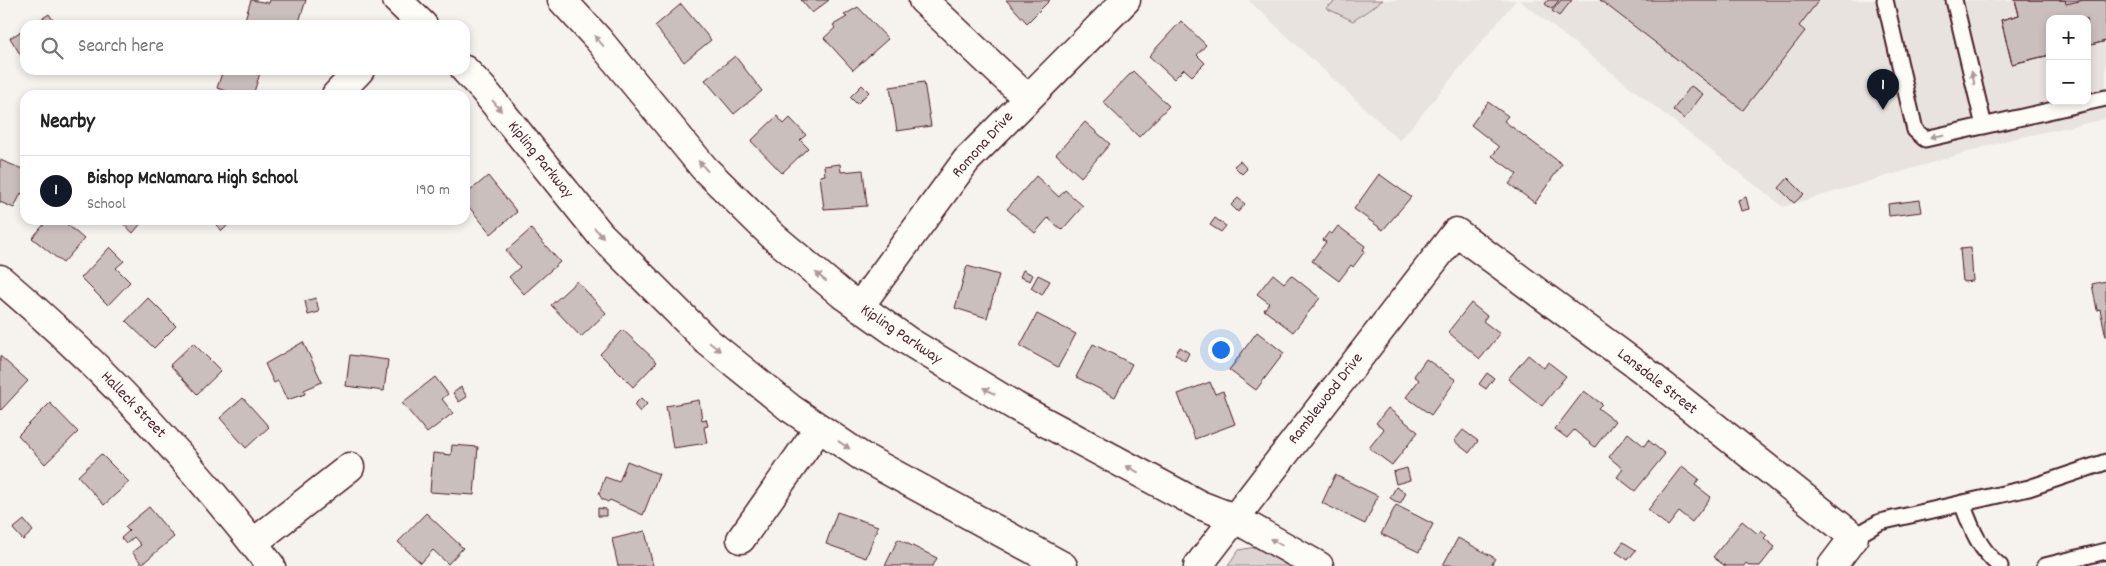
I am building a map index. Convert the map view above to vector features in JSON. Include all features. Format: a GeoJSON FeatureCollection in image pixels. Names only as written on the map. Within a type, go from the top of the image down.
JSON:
{"type":"FeatureCollection","features":[{"type":"Feature","properties":{"kind":"street","name":"Kipling Parkway"},"geometry":{"type":"LineString","coordinates":[[562,0],[598,39],[704,168],[774,237],[859,307],[915,346],[1015,406],[1200,505],[1234,518],[1319,566]]}},
{"type":"Feature","properties":{"kind":"street"},"geometry":{"type":"LineString","coordinates":[[923,0],[1027,98]]}},
{"type":"Feature","properties":{"kind":"street","name":"Romona Drive"},"geometry":{"type":"LineString","coordinates":[[859,307],[966,161],[1126,0]]}},
{"type":"Feature","properties":{"kind":"street"},"geometry":{"type":"LineString","coordinates":[[341,90],[355,75]]}},
{"type":"Feature","properties":{"kind":"street","name":"Kipling Parkway"},"geometry":{"type":"LineString","coordinates":[[470,75],[600,234],[683,320],[783,402],[819,428],[883,469],[1063,566]]}},
{"type":"Feature","properties":{"kind":"street","name":"Ramblewood Drive"},"geometry":{"type":"LineString","coordinates":[[1198,566],[1456,232]]}},
{"type":"Feature","properties":{"kind":"street","name":"Lansdale Street"},"geometry":{"type":"LineString","coordinates":[[1456,232],[1642,369],[1854,537]]}},
{"type":"Feature","properties":{"kind":"street","name":"Halleck Street"},"geometry":{"type":"LineString","coordinates":[[0,279],[38,312],[139,408],[199,475],[271,566]]}},
{"type":"Feature","properties":{"kind":"street"},"geometry":{"type":"LineString","coordinates":[[742,539],[819,428]]}},
{"type":"Feature","properties":{"kind":"street"},"geometry":{"type":"LineString","coordinates":[[253,543],[350,467]]}},
{"type":"Feature","properties":{"kind":"street"},"geometry":{"type":"LineString","coordinates":[[1832,566],[1854,537]]}},
{"type":"Feature","properties":{"kind":"lane"},"geometry":{"type":"LineString","coordinates":[[1885,0],[1915,130],[1925,139],[2106,98]]}},
{"type":"Feature","properties":{"kind":"lane"},"geometry":{"type":"LineString","coordinates":[[1954,0],[1984,126]]}},
{"type":"Feature","properties":{"kind":"lane"},"geometry":{"type":"LineString","coordinates":[[1854,537],[1880,522],[2030,488],[2106,462]]}},
{"type":"Feature","properties":{"kind":"lane"},"geometry":{"type":"LineString","coordinates":[[1962,503],[1974,535],[1990,558],[2000,566]]}},
{"type":"Feature","properties":{"kind":"lane"},"geometry":{"type":"LineString","coordinates":[[2045,566],[2069,562],[2106,551]]}},
{"type":"Feature","properties":{"kind":"shaded area"},"geometry":{"type":"Polygon","coordinates":[[[1248,0],[1516,0],[1400,141],[1248,0]]]}},
{"type":"Feature","properties":{"kind":"shaded area"},"geometry":{"type":"Polygon","coordinates":[[[1337,0],[1383,0],[1353,21],[1326,8],[1337,0]]]}},
{"type":"Feature","properties":{"kind":"shaded area"},"geometry":{"type":"Polygon","coordinates":[[[1519,0],[2106,0],[2106,119],[2012,139],[1783,207],[1519,0]]]}},
{"type":"Feature","properties":{"kind":"shaded area"},"geometry":{"type":"Polygon","coordinates":[[[1255,547],[1294,566],[1228,566],[1239,550],[1255,547]]]}},
{"type":"Feature","properties":{"kind":"building"},"geometry":{"type":"Polygon","coordinates":[[[251,0],[269,3],[270,0],[306,0],[300,20],[245,19],[251,0]]]}},
{"type":"Feature","properties":{"kind":"building"},"geometry":{"type":"Polygon","coordinates":[[[801,0],[829,0],[812,13],[801,0]]]}},
{"type":"Feature","properties":{"kind":"building"},"geometry":{"type":"Polygon","coordinates":[[[1006,0],[1050,0],[1027,23],[1006,0]]]}},
{"type":"Feature","properties":{"kind":"building"},"geometry":{"type":"Polygon","coordinates":[[[1548,0],[1559,0],[1552,9],[1545,4],[1548,0]]]}},
{"type":"Feature","properties":{"kind":"building"},"geometry":{"type":"Polygon","coordinates":[[[1561,0],[1572,0],[1559,16],[1552,11],[1561,0]]]}},
{"type":"Feature","properties":{"kind":"building"},"geometry":{"type":"Polygon","coordinates":[[[1600,0],[1819,0],[1799,26],[1805,31],[1743,110],[1600,0]]]}},
{"type":"Feature","properties":{"kind":"building"},"geometry":{"type":"Polygon","coordinates":[[[2015,0],[2065,0],[2066,4],[2084,0],[2106,0],[2106,41],[2091,45],[2091,15],[2046,15],[2046,56],[2012,64],[2001,20],[2019,15],[2015,0]]]}},
{"type":"Feature","properties":{"kind":"building"},"geometry":{"type":"Polygon","coordinates":[[[2015,0],[2106,0],[2106,41],[2091,45],[2091,15],[2046,15],[2046,56],[2012,64],[2001,20],[2019,15],[2015,0]]]}},
{"type":"Feature","properties":{"kind":"building"},"geometry":{"type":"Polygon","coordinates":[[[681,4],[711,40],[684,62],[655,26],[681,4]]]}},
{"type":"Feature","properties":{"kind":"building"},"geometry":{"type":"Polygon","coordinates":[[[858,7],[888,39],[853,70],[824,38],[835,28],[833,25],[847,17],[844,15],[858,7]]]}},
{"type":"Feature","properties":{"kind":"building"},"geometry":{"type":"Polygon","coordinates":[[[49,14],[53,20],[40,20],[49,14]]]}},
{"type":"Feature","properties":{"kind":"building"},"geometry":{"type":"Polygon","coordinates":[[[1181,21],[1206,45],[1197,55],[1205,63],[1192,76],[1184,69],[1174,79],[1149,56],[1181,21]]]}},
{"type":"Feature","properties":{"kind":"building"},"geometry":{"type":"Polygon","coordinates":[[[20,32],[20,54],[10,38],[20,32]]]}},
{"type":"Feature","properties":{"kind":"building"},"geometry":{"type":"Polygon","coordinates":[[[735,56],[762,91],[734,114],[705,80],[735,56]]]}},
{"type":"Feature","properties":{"kind":"building"},"geometry":{"type":"Polygon","coordinates":[[[1133,71],[1169,106],[1139,137],[1103,102],[1133,71]]]}},
{"type":"Feature","properties":{"kind":"building"},"geometry":{"type":"Polygon","coordinates":[[[221,75],[259,75],[255,90],[223,90],[217,88],[221,75]]]}},
{"type":"Feature","properties":{"kind":"building"},"geometry":{"type":"Polygon","coordinates":[[[924,82],[931,126],[897,131],[890,87],[924,82]]]}},
{"type":"Feature","properties":{"kind":"building"},"geometry":{"type":"Polygon","coordinates":[[[862,85],[869,92],[857,104],[850,97],[862,85]]]}},
{"type":"Feature","properties":{"kind":"building"},"geometry":{"type":"Polygon","coordinates":[[[1691,86],[1703,94],[1684,119],[1673,110],[1691,86]]]}},
{"type":"Feature","properties":{"kind":"building"},"geometry":{"type":"Polygon","coordinates":[[[1488,102],[1508,116],[1504,121],[1562,164],[1535,203],[1509,184],[1517,174],[1492,156],[1499,147],[1471,125],[1488,102]]]}},
{"type":"Feature","properties":{"kind":"building"},"geometry":{"type":"Polygon","coordinates":[[[777,116],[784,124],[790,118],[806,135],[800,140],[808,148],[782,173],[751,141],[777,116]]]}},
{"type":"Feature","properties":{"kind":"building"},"geometry":{"type":"Polygon","coordinates":[[[1085,122],[1110,144],[1081,177],[1056,154],[1085,122]]]}},
{"type":"Feature","properties":{"kind":"building"},"geometry":{"type":"Polygon","coordinates":[[[0,160],[20,168],[20,195],[14,208],[0,202],[0,160]]]}},
{"type":"Feature","properties":{"kind":"building"},"geometry":{"type":"Polygon","coordinates":[[[1240,161],[1247,169],[1242,174],[1234,166],[1240,161]]]}},
{"type":"Feature","properties":{"kind":"building"},"geometry":{"type":"Polygon","coordinates":[[[840,164],[841,172],[863,170],[867,206],[824,209],[820,176],[825,175],[824,166],[840,164]]]}},
{"type":"Feature","properties":{"kind":"building"},"geometry":{"type":"Polygon","coordinates":[[[1379,174],[1411,197],[1383,230],[1354,209],[1379,174]]]}},
{"type":"Feature","properties":{"kind":"building"},"geometry":{"type":"Polygon","coordinates":[[[488,176],[517,212],[491,234],[470,208],[470,191],[488,176]]]}},
{"type":"Feature","properties":{"kind":"building"},"geometry":{"type":"Polygon","coordinates":[[[1036,176],[1059,197],[1065,190],[1083,206],[1062,230],[1048,218],[1035,233],[1007,209],[1036,176]]]}},
{"type":"Feature","properties":{"kind":"building"},"geometry":{"type":"Polygon","coordinates":[[[1788,178],[1804,194],[1794,203],[1779,188],[1788,178]]]}},
{"type":"Feature","properties":{"kind":"building"},"geometry":{"type":"Polygon","coordinates":[[[1746,197],[1749,209],[1741,211],[1738,200],[1746,197]]]}},
{"type":"Feature","properties":{"kind":"building"},"geometry":{"type":"Polygon","coordinates":[[[1238,198],[1245,204],[1238,212],[1231,205],[1238,198]]]}},
{"type":"Feature","properties":{"kind":"building"},"geometry":{"type":"Polygon","coordinates":[[[1920,200],[1922,212],[1889,216],[1888,204],[1920,200]]]}},
{"type":"Feature","properties":{"kind":"building"},"geometry":{"type":"Polygon","coordinates":[[[1215,218],[1226,226],[1221,232],[1210,225],[1215,218]]]}},
{"type":"Feature","properties":{"kind":"building"},"geometry":{"type":"Polygon","coordinates":[[[44,225],[68,225],[84,239],[63,263],[32,238],[44,225]]]}},
{"type":"Feature","properties":{"kind":"building"},"geometry":{"type":"Polygon","coordinates":[[[124,225],[140,225],[133,233],[124,225]]]}},
{"type":"Feature","properties":{"kind":"building"},"geometry":{"type":"Polygon","coordinates":[[[217,225],[228,225],[222,231],[217,225]]]}},
{"type":"Feature","properties":{"kind":"building"},"geometry":{"type":"Polygon","coordinates":[[[1338,226],[1365,246],[1363,250],[1365,251],[1339,281],[1312,261],[1326,242],[1323,240],[1329,232],[1332,234],[1338,226]]]}},
{"type":"Feature","properties":{"kind":"building"},"geometry":{"type":"Polygon","coordinates":[[[531,229],[560,262],[524,294],[509,277],[520,267],[506,251],[531,229]]]}},
{"type":"Feature","properties":{"kind":"building"},"geometry":{"type":"Polygon","coordinates":[[[110,247],[124,261],[116,268],[130,282],[108,305],[81,278],[110,247]]]}},
{"type":"Feature","properties":{"kind":"building"},"geometry":{"type":"Polygon","coordinates":[[[1971,248],[1973,281],[1963,282],[1960,249],[1971,248]]]}},
{"type":"Feature","properties":{"kind":"building"},"geometry":{"type":"Polygon","coordinates":[[[967,266],[999,275],[987,318],[955,308],[967,266]]]}},
{"type":"Feature","properties":{"kind":"building"},"geometry":{"type":"Polygon","coordinates":[[[1023,270],[1033,275],[1030,281],[1020,277],[1023,270]]]}},
{"type":"Feature","properties":{"kind":"building"},"geometry":{"type":"Polygon","coordinates":[[[1273,274],[1284,283],[1291,275],[1320,298],[1293,332],[1264,310],[1269,303],[1257,294],[1273,274]]]}},
{"type":"Feature","properties":{"kind":"building"},"geometry":{"type":"Polygon","coordinates":[[[1038,275],[1050,281],[1042,295],[1031,288],[1038,275]]]}},
{"type":"Feature","properties":{"kind":"building"},"geometry":{"type":"Polygon","coordinates":[[[577,281],[606,313],[581,337],[551,305],[577,281]]]}},
{"type":"Feature","properties":{"kind":"building"},"geometry":{"type":"Polygon","coordinates":[[[2106,281],[2106,337],[2100,309],[2097,310],[2092,284],[2106,281]]]}},
{"type":"Feature","properties":{"kind":"building"},"geometry":{"type":"Polygon","coordinates":[[[148,298],[176,326],[154,348],[126,321],[148,298]]]}},
{"type":"Feature","properties":{"kind":"building"},"geometry":{"type":"Polygon","coordinates":[[[316,298],[319,312],[308,315],[305,301],[316,298]]]}},
{"type":"Feature","properties":{"kind":"building"},"geometry":{"type":"Polygon","coordinates":[[[1471,303],[1487,316],[1483,321],[1500,334],[1480,359],[1448,332],[1471,303]]]}},
{"type":"Feature","properties":{"kind":"building"},"geometry":{"type":"Polygon","coordinates":[[[1037,314],[1076,334],[1058,367],[1020,346],[1037,314]]]}},
{"type":"Feature","properties":{"kind":"building"},"geometry":{"type":"Polygon","coordinates":[[[623,330],[657,362],[633,387],[600,354],[623,330]]]}},
{"type":"Feature","properties":{"kind":"building"},"geometry":{"type":"Polygon","coordinates":[[[1257,332],[1284,353],[1256,390],[1229,370],[1257,332]]]}},
{"type":"Feature","properties":{"kind":"building"},"geometry":{"type":"Polygon","coordinates":[[[303,342],[322,382],[304,390],[305,394],[287,400],[278,381],[274,383],[265,364],[303,342]]]}},
{"type":"Feature","properties":{"kind":"building"},"geometry":{"type":"Polygon","coordinates":[[[193,343],[221,371],[197,394],[170,365],[193,343]]]}},
{"type":"Feature","properties":{"kind":"building"},"geometry":{"type":"Polygon","coordinates":[[[1093,344],[1132,364],[1115,397],[1076,377],[1093,344]]]}},
{"type":"Feature","properties":{"kind":"building"},"geometry":{"type":"Polygon","coordinates":[[[1180,347],[1189,353],[1185,361],[1175,354],[1180,347]]]}},
{"type":"Feature","properties":{"kind":"building"},"geometry":{"type":"Polygon","coordinates":[[[350,355],[388,360],[384,391],[346,386],[350,355]]]}},
{"type":"Feature","properties":{"kind":"building"},"geometry":{"type":"Polygon","coordinates":[[[1528,355],[1544,368],[1548,362],[1566,376],[1542,406],[1508,379],[1528,355]]]}},
{"type":"Feature","properties":{"kind":"building"},"geometry":{"type":"Polygon","coordinates":[[[0,356],[28,381],[1,410],[0,409],[0,356]]]}},
{"type":"Feature","properties":{"kind":"building"},"geometry":{"type":"Polygon","coordinates":[[[1426,359],[1456,380],[1431,415],[1406,397],[1419,380],[1414,376],[1426,359]]]}},
{"type":"Feature","properties":{"kind":"building"},"geometry":{"type":"Polygon","coordinates":[[[1487,373],[1494,378],[1486,389],[1479,384],[1487,373]]]}},
{"type":"Feature","properties":{"kind":"building"},"geometry":{"type":"Polygon","coordinates":[[[435,377],[448,394],[442,399],[453,413],[427,433],[402,403],[435,377]]]}},
{"type":"Feature","properties":{"kind":"building"},"geometry":{"type":"Polygon","coordinates":[[[1210,382],[1215,394],[1223,391],[1235,424],[1195,439],[1178,394],[1210,382]]]}},
{"type":"Feature","properties":{"kind":"building"},"geometry":{"type":"Polygon","coordinates":[[[461,387],[467,397],[459,402],[453,393],[461,387]]]}},
{"type":"Feature","properties":{"kind":"building"},"geometry":{"type":"Polygon","coordinates":[[[1584,391],[1602,404],[1598,408],[1615,421],[1595,447],[1574,430],[1567,438],[1555,429],[1584,391]]]}},
{"type":"Feature","properties":{"kind":"building"},"geometry":{"type":"Polygon","coordinates":[[[243,398],[269,427],[246,448],[220,418],[243,398]]]}},
{"type":"Feature","properties":{"kind":"building"},"geometry":{"type":"Polygon","coordinates":[[[641,398],[647,404],[640,412],[634,405],[641,398]]]}},
{"type":"Feature","properties":{"kind":"building"},"geometry":{"type":"Polygon","coordinates":[[[699,400],[702,420],[706,419],[708,426],[704,427],[707,443],[673,448],[666,406],[699,400]]]}},
{"type":"Feature","properties":{"kind":"building"},"geometry":{"type":"Polygon","coordinates":[[[50,403],[78,432],[45,464],[18,435],[50,403]]]}},
{"type":"Feature","properties":{"kind":"building"},"geometry":{"type":"Polygon","coordinates":[[[1388,408],[1418,432],[1392,465],[1369,448],[1384,429],[1376,423],[1388,408]]]}},
{"type":"Feature","properties":{"kind":"building"},"geometry":{"type":"Polygon","coordinates":[[[1463,430],[1478,441],[1469,453],[1454,441],[1463,430]]]}},
{"type":"Feature","properties":{"kind":"building"},"geometry":{"type":"Polygon","coordinates":[[[1628,433],[1644,446],[1648,440],[1665,454],[1635,491],[1617,477],[1623,469],[1609,457],[1628,433]]]}},
{"type":"Feature","properties":{"kind":"building"},"geometry":{"type":"Polygon","coordinates":[[[452,445],[478,447],[474,495],[430,492],[433,453],[451,455],[452,445]]]}},
{"type":"Feature","properties":{"kind":"building"},"geometry":{"type":"Polygon","coordinates":[[[101,454],[129,482],[104,505],[78,476],[101,454]]]}},
{"type":"Feature","properties":{"kind":"building"},"geometry":{"type":"Polygon","coordinates":[[[627,461],[659,474],[643,515],[610,500],[608,502],[602,499],[599,494],[605,477],[619,482],[627,461]]]}},
{"type":"Feature","properties":{"kind":"building"},"geometry":{"type":"Polygon","coordinates":[[[1682,466],[1699,479],[1695,485],[1711,497],[1692,522],[1679,512],[1668,526],[1648,510],[1682,466]]]}},
{"type":"Feature","properties":{"kind":"building"},"geometry":{"type":"Polygon","coordinates":[[[1407,468],[1410,480],[1396,484],[1393,472],[1407,468]]]}},
{"type":"Feature","properties":{"kind":"building"},"geometry":{"type":"Polygon","coordinates":[[[1335,475],[1378,496],[1365,524],[1322,503],[1335,475]]]}},
{"type":"Feature","properties":{"kind":"building"},"geometry":{"type":"Polygon","coordinates":[[[1396,487],[1406,493],[1400,504],[1390,498],[1396,487]]]}},
{"type":"Feature","properties":{"kind":"building"},"geometry":{"type":"Polygon","coordinates":[[[1396,505],[1433,524],[1419,552],[1381,534],[1396,505]]]}},
{"type":"Feature","properties":{"kind":"building"},"geometry":{"type":"Polygon","coordinates":[[[149,507],[174,537],[142,564],[132,552],[141,545],[134,537],[126,544],[121,538],[129,531],[125,527],[149,507]]]}},
{"type":"Feature","properties":{"kind":"building"},"geometry":{"type":"Polygon","coordinates":[[[598,508],[606,509],[606,516],[598,516],[598,508]]]}},
{"type":"Feature","properties":{"kind":"building"},"geometry":{"type":"Polygon","coordinates":[[[837,512],[878,526],[866,558],[826,544],[837,512]]]}},
{"type":"Feature","properties":{"kind":"building"},"geometry":{"type":"Polygon","coordinates":[[[426,513],[463,548],[448,564],[433,550],[421,563],[398,542],[426,513]]]}},
{"type":"Feature","properties":{"kind":"building"},"geometry":{"type":"Polygon","coordinates":[[[24,520],[33,531],[23,540],[13,529],[24,520]]]}},
{"type":"Feature","properties":{"kind":"building"},"geometry":{"type":"Polygon","coordinates":[[[1742,521],[1758,534],[1761,530],[1767,535],[1764,538],[1775,547],[1760,566],[1750,566],[1746,563],[1744,566],[1725,566],[1713,557],[1742,521]]]}},
{"type":"Feature","properties":{"kind":"building"},"geometry":{"type":"Polygon","coordinates":[[[645,531],[653,566],[618,566],[612,539],[645,531]]]}},
{"type":"Feature","properties":{"kind":"building"},"geometry":{"type":"Polygon","coordinates":[[[1458,538],[1495,558],[1491,566],[1443,565],[1458,538]]]}},
{"type":"Feature","properties":{"kind":"building"},"geometry":{"type":"Polygon","coordinates":[[[898,539],[937,558],[933,566],[885,566],[898,539]]]}},
{"type":"Feature","properties":{"kind":"building"},"geometry":{"type":"Polygon","coordinates":[[[1623,542],[1636,550],[1628,560],[1616,552],[1623,542]]]}},
{"type":"Feature","properties":{"kind":"place","name":"Bishop McNamara High School"},"geometry":{"type":"Point","coordinates":[1883,110]}}]}
